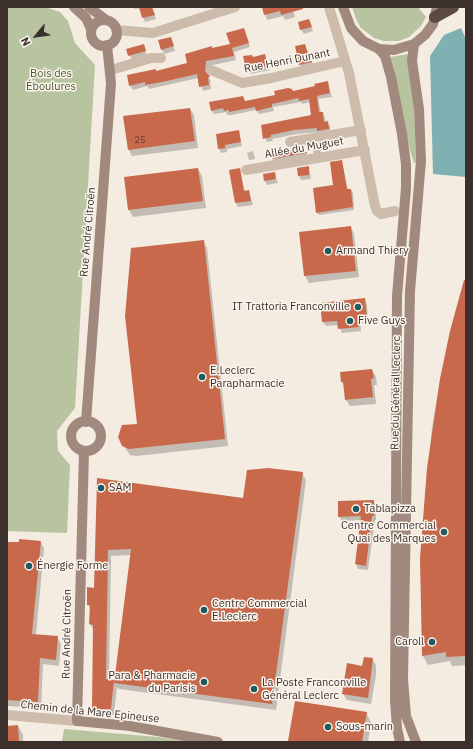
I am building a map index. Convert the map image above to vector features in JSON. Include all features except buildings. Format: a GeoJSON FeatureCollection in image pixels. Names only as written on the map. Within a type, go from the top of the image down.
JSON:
{"type":"FeatureCollection","features":[{"type":"Feature","properties":{"kind":"highway"},"geometry":{"type":"LineString","coordinates":[[436,12],[453,7]]}},
{"type":"Feature","properties":{"kind":"main road"},"geometry":{"type":"LineString","coordinates":[[74,7],[86,18],[92,29]]}},
{"type":"Feature","properties":{"kind":"main road"},"geometry":{"type":"LineString","coordinates":[[89,7],[113,24],[116,30],[115,40],[107,45],[100,45],[95,42],[91,36],[92,29],[96,23],[106,20]]}},
{"type":"Feature","properties":{"kind":"main road"},"geometry":{"type":"LineString","coordinates":[[343,7],[346,20],[356,35],[367,43],[380,49],[394,50],[414,44],[429,30],[436,12]]}},
{"type":"Feature","properties":{"kind":"main road","name":"Rue du Général Leclerc"},"geometry":{"type":"LineString","coordinates":[[414,44],[412,61],[419,109],[421,162],[410,291],[403,679],[406,716],[416,742]]}},
{"type":"Feature","properties":{"kind":"main road","name":"Rue André Citroën"},"geometry":{"type":"LineString","coordinates":[[86,422],[106,164],[111,70],[107,45]]}},
{"type":"Feature","properties":{"kind":"main road","name":"Rue du Général Leclerc"},"geometry":{"type":"LineString","coordinates":[[380,49],[385,56],[391,77],[406,164],[406,188],[397,296],[395,701],[397,728],[400,742]]}},
{"type":"Feature","properties":{"kind":"main road"},"geometry":{"type":"LineString","coordinates":[[86,422],[95,425],[99,431],[100,438],[97,446],[88,451],[84,451],[76,448],[71,437],[75,426],[86,422]]}},
{"type":"Feature","properties":{"kind":"main road","name":"Rue André Citroën"},"geometry":{"type":"LineString","coordinates":[[77,721],[84,451]]}},
{"type":"Feature","properties":{"kind":"main road","name":"Chemin de la Mare Epineuse"},"geometry":{"type":"LineString","coordinates":[[77,721],[130,726],[218,742]]}},
{"type":"Feature","properties":{"kind":"street"},"geometry":{"type":"LineString","coordinates":[[116,30],[153,33],[235,7]]}},
{"type":"Feature","properties":{"kind":"street"},"geometry":{"type":"LineString","coordinates":[[329,7],[345,61],[361,130],[375,206],[377,211],[381,214],[395,211]]}},
{"type":"Feature","properties":{"kind":"street"},"geometry":{"type":"LineString","coordinates":[[111,70],[151,58],[161,58]]}},
{"type":"Feature","properties":{"kind":"street","name":"Rue Henri Dunant"},"geometry":{"type":"LineString","coordinates":[[212,70],[242,83],[345,61]]}},
{"type":"Feature","properties":{"kind":"street"},"geometry":{"type":"LineString","coordinates":[[290,142],[361,130]]}},
{"type":"Feature","properties":{"kind":"street","name":"Allée du Muguet"},"geometry":{"type":"LineString","coordinates":[[246,170],[365,150]]}},
{"type":"Feature","properties":{"kind":"street","name":"Chemin de la Mare Epineuse"},"geometry":{"type":"LineString","coordinates":[[7,715],[77,721]]}},
{"type":"Feature","properties":{"kind":"green space","name":"Bois des Éboulures"},"geometry":{"type":"Polygon","coordinates":[[[7,7],[45,7],[60,12],[68,21],[75,43],[95,65],[75,408],[57,431],[58,451],[70,465],[67,533],[7,531],[7,7]]]}},
{"type":"Feature","properties":{"kind":"green space"},"geometry":{"type":"Polygon","coordinates":[[[352,7],[418,7],[426,17],[421,26],[409,37],[399,41],[384,41],[374,38],[361,28],[352,7]]]}},
{"type":"Feature","properties":{"kind":"green space"},"geometry":{"type":"Polygon","coordinates":[[[408,54],[414,108],[416,163],[414,163],[409,147],[393,65],[390,57],[408,54]]]}},
{"type":"Feature","properties":{"kind":"green space"},"geometry":{"type":"Polygon","coordinates":[[[64,729],[158,737],[190,742],[62,742],[64,729]]]}},
{"type":"Feature","properties":{"kind":"water"},"geometry":{"type":"Polygon","coordinates":[[[461,28],[466,39],[466,177],[433,174],[430,56],[444,35],[461,28]]]}},
{"type":"Feature","properties":{"kind":"place","name":"Armand Thiery"},"geometry":{"type":"Point","coordinates":[328,251]}},
{"type":"Feature","properties":{"kind":"place","name":"IT Trattoria Franconville"},"geometry":{"type":"Point","coordinates":[358,307]}},
{"type":"Feature","properties":{"kind":"place","name":"Five Guys"},"geometry":{"type":"Point","coordinates":[350,321]}},
{"type":"Feature","properties":{"kind":"place","name":"E.Leclerc Parapharmacie"},"geometry":{"type":"Point","coordinates":[202,377]}},
{"type":"Feature","properties":{"kind":"place","name":"SAM"},"geometry":{"type":"Point","coordinates":[101,488]}},
{"type":"Feature","properties":{"kind":"place","name":"Tablapizza"},"geometry":{"type":"Point","coordinates":[356,509]}},
{"type":"Feature","properties":{"kind":"place","name":"Centre Commercial Quai des Marques"},"geometry":{"type":"Point","coordinates":[444,532]}},
{"type":"Feature","properties":{"kind":"place","name":"Énergie Forme"},"geometry":{"type":"Point","coordinates":[29,566]}},
{"type":"Feature","properties":{"kind":"place","name":"Centre Commercial E.Leclerc"},"geometry":{"type":"Point","coordinates":[204,610]}},
{"type":"Feature","properties":{"kind":"place","name":"Caroll"},"geometry":{"type":"Point","coordinates":[432,642]}},
{"type":"Feature","properties":{"kind":"place","name":"Para & Pharmacie du Parisis"},"geometry":{"type":"Point","coordinates":[204,682]}},
{"type":"Feature","properties":{"kind":"place","name":"La Poste Franconville Général Leclerc"},"geometry":{"type":"Point","coordinates":[254,689]}},
{"type":"Feature","properties":{"kind":"place","name":"Sous-marin"},"geometry":{"type":"Point","coordinates":[328,727]}}]}
